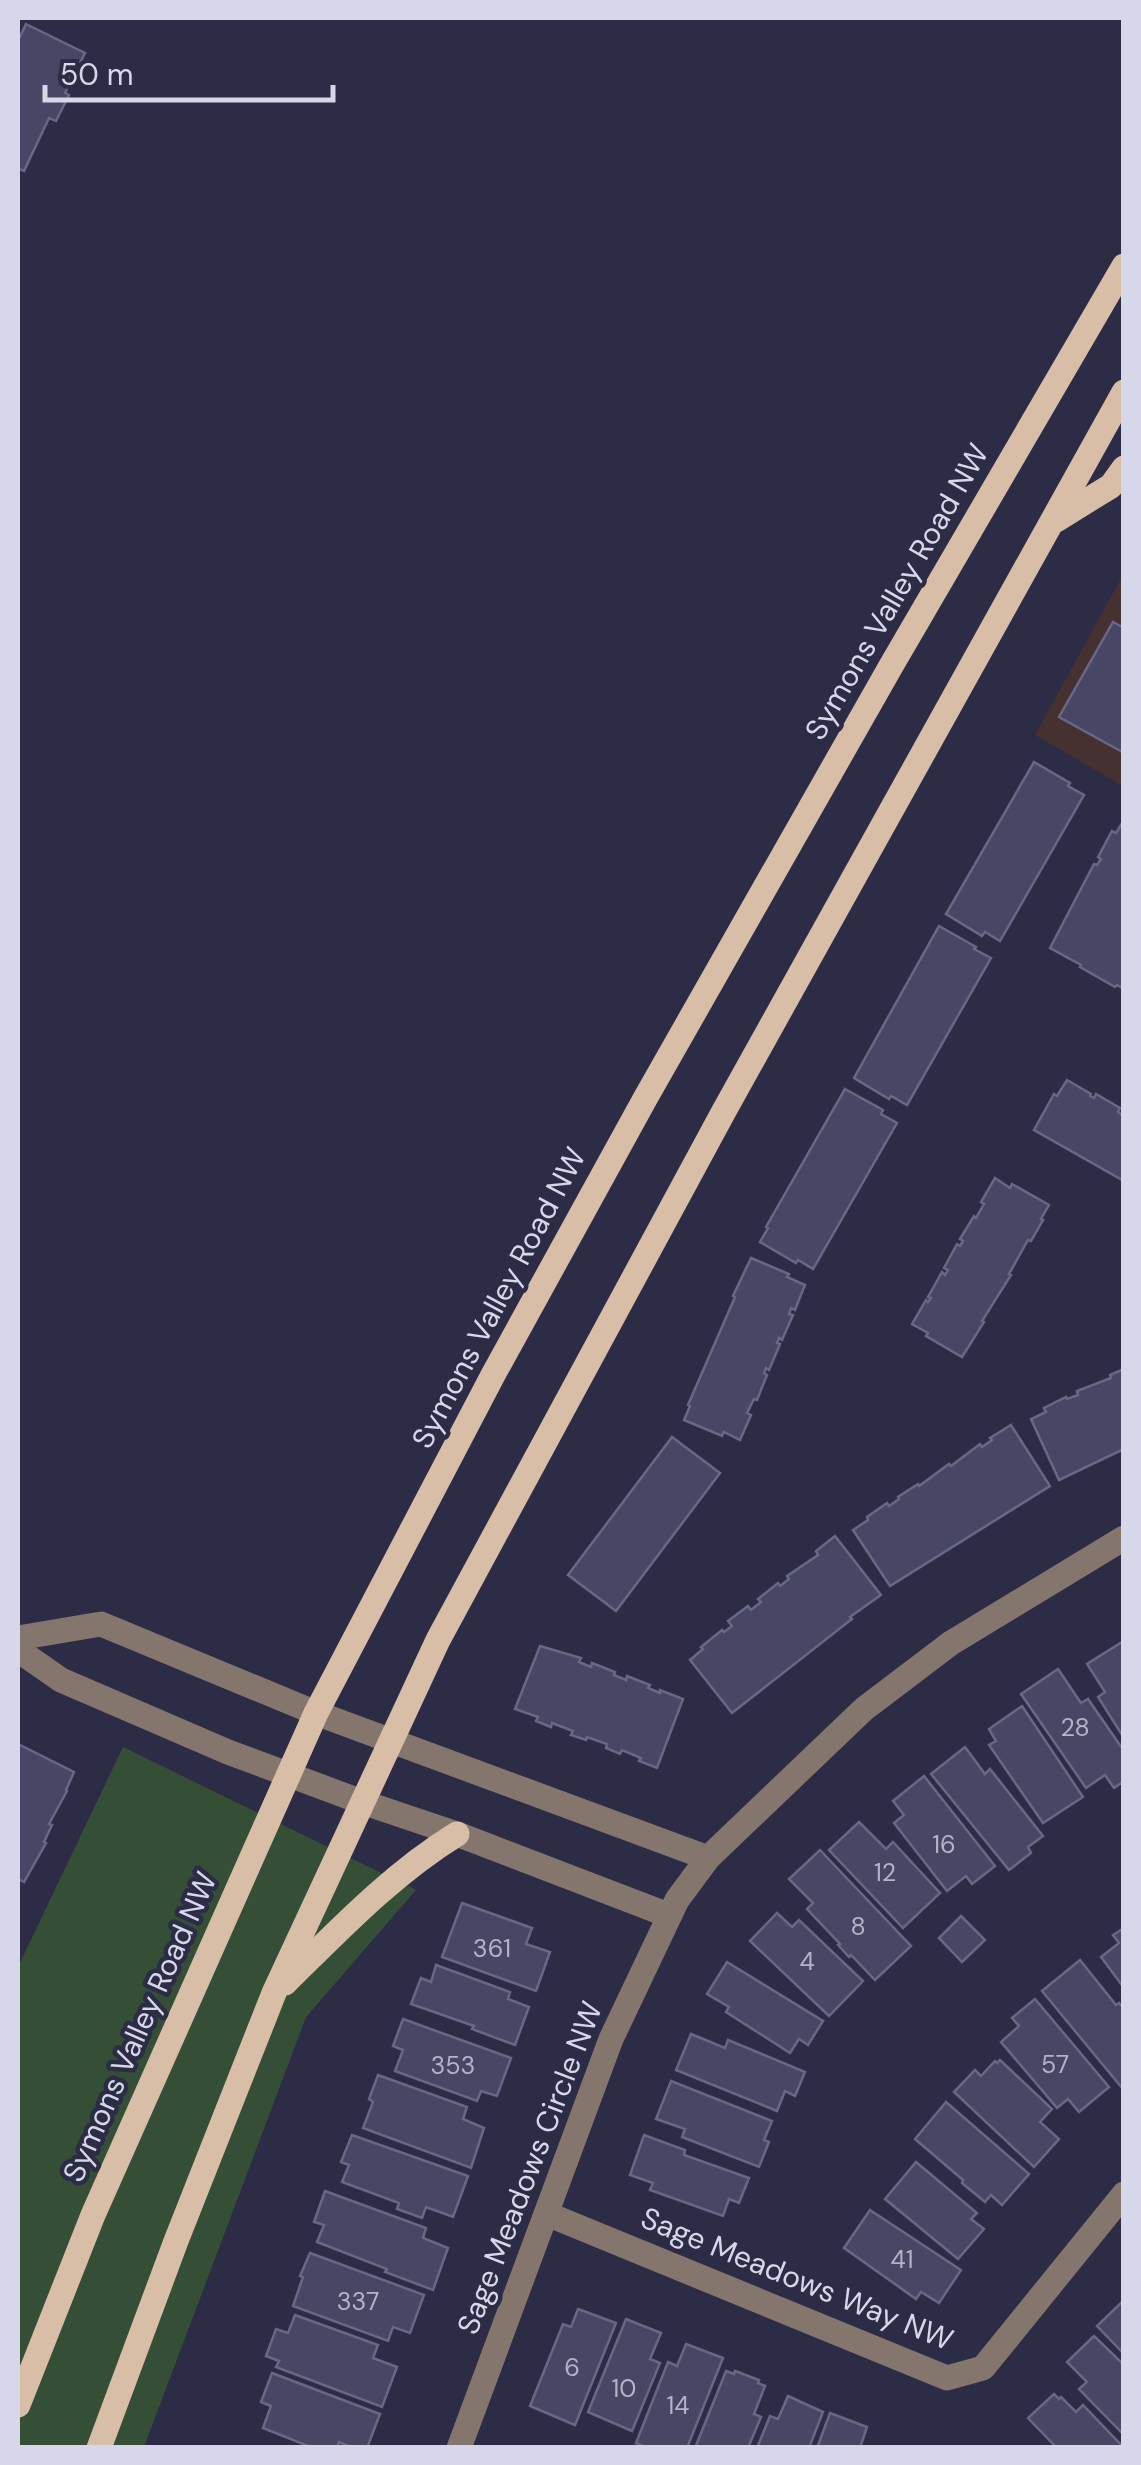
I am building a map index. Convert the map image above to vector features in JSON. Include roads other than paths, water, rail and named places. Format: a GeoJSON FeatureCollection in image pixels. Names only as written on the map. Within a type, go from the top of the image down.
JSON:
{"type":"FeatureCollection","features":[{"type":"Feature","properties":{"kind":"main road","name":"Symons Valley Road NW"},"geometry":{"type":"LineString","coordinates":[[18,2405],[93,2215],[316,1713],[637,1114],[1124,266]]}},
{"type":"Feature","properties":{"kind":"main road"},"geometry":{"type":"LineString","coordinates":[[98,2448],[274,1994],[438,1640],[714,1128],[1124,392]]}},
{"type":"Feature","properties":{"kind":"main road"},"geometry":{"type":"LineString","coordinates":[[1051,523],[1111,486],[1124,468]]}},
{"type":"Feature","properties":{"kind":"main road"},"geometry":{"type":"LineString","coordinates":[[274,1994],[370,1902],[425,1854],[456,1834]]}},
{"type":"Feature","properties":{"kind":"street","name":"Sage Meadows Circle NW"},"geometry":{"type":"LineString","coordinates":[[458,2448],[612,2039],[668,1914],[708,1858],[864,1709],[951,1643],[1124,1538]]}},
{"type":"Feature","properties":{"kind":"street"},"geometry":{"type":"LineString","coordinates":[[18,1638],[101,1624],[316,1713],[708,1858]]}},
{"type":"Feature","properties":{"kind":"street"},"geometry":{"type":"LineString","coordinates":[[18,1650],[62,1680],[228,1752],[668,1914]]}},
{"type":"Feature","properties":{"kind":"street","name":"Sage Meadows Way NW"},"geometry":{"type":"LineString","coordinates":[[547,2214],[947,2378],[983,2368],[1124,2194]]}}]}
